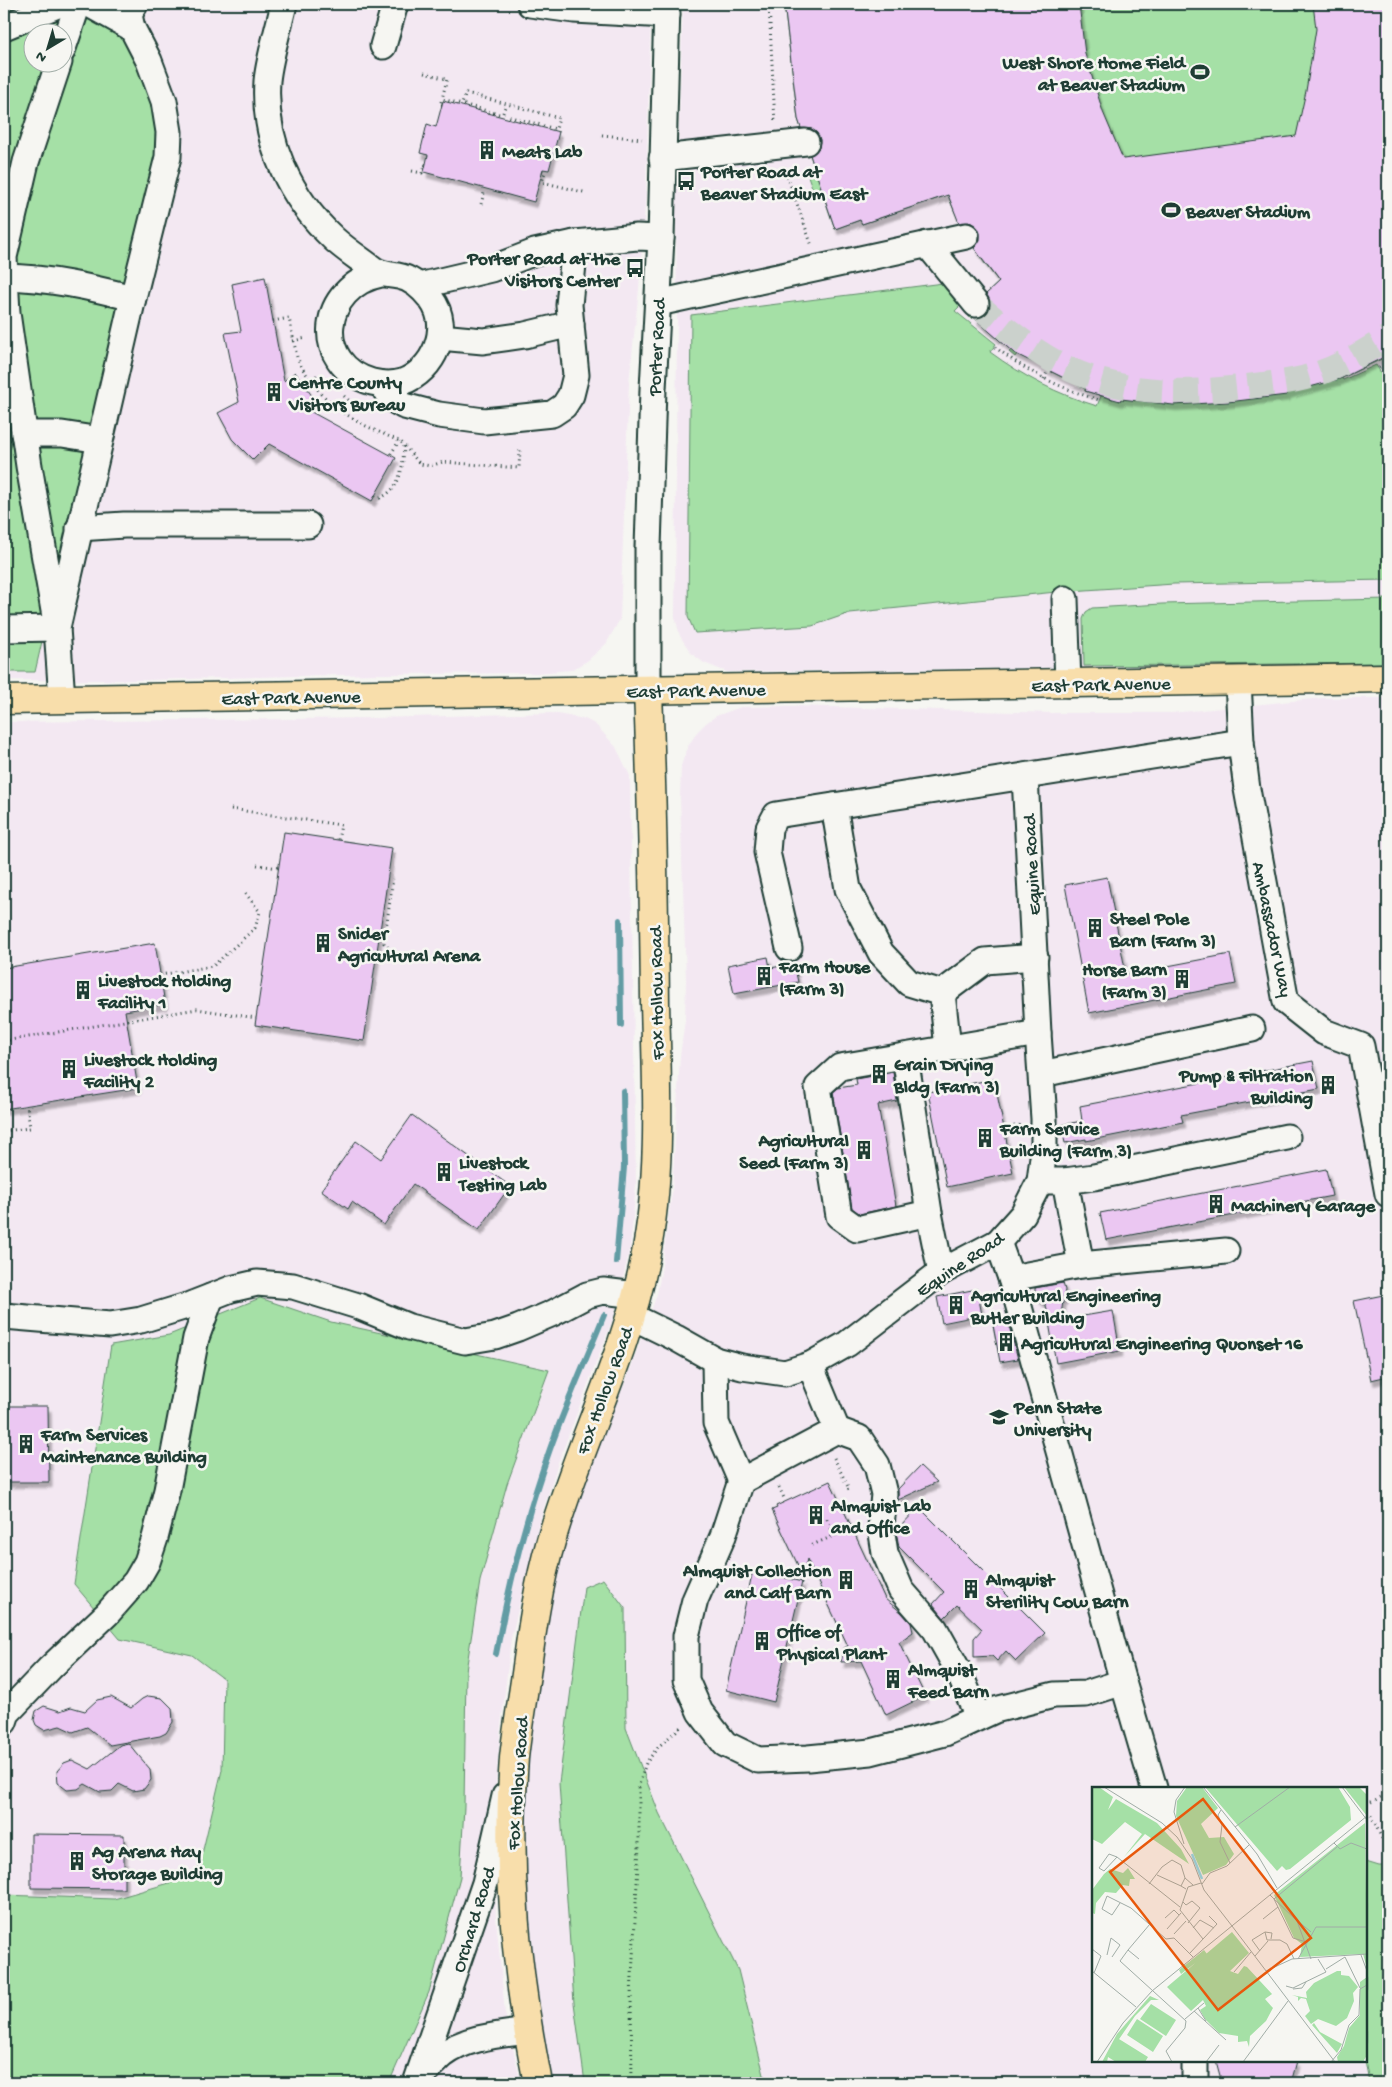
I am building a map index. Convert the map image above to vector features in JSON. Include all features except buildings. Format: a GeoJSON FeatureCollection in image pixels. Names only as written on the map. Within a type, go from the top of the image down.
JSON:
{"type":"FeatureCollection","features":[{"type":"Feature","properties":{"kind":"main road","name":"East Park Avenue"},"geometry":{"type":"LineString","coordinates":[[4,700],[1388,678]]}},
{"type":"Feature","properties":{"kind":"main road","name":"Fox Hollow Road"},"geometry":{"type":"LineString","coordinates":[[538,2083],[518,1974],[513,1917],[511,1851],[514,1757],[536,1600],[550,1545],[566,1492],[633,1306],[645,1260],[650,1230],[655,1176],[657,1093],[648,691]]}},
{"type":"Feature","properties":{"kind":"street"},"geometry":{"type":"LineString","coordinates":[[4,27],[60,4]]}},
{"type":"Feature","properties":{"kind":"street"},"geometry":{"type":"LineString","coordinates":[[72,22],[78,4]]}},
{"type":"Feature","properties":{"kind":"street"},"geometry":{"type":"LineString","coordinates":[[89,4],[132,28]]}},
{"type":"Feature","properties":{"kind":"street"},"geometry":{"type":"LineString","coordinates":[[57,628],[133,298],[168,157],[169,132],[164,101],[149,61],[132,28],[129,15],[135,4]]}},
{"type":"Feature","properties":{"kind":"street"},"geometry":{"type":"LineString","coordinates":[[284,4],[267,80],[269,117],[276,150],[289,183],[304,206],[334,239],[380,274]]}},
{"type":"Feature","properties":{"kind":"street"},"geometry":{"type":"LineString","coordinates":[[383,46],[395,4]]}},
{"type":"Feature","properties":{"kind":"street"},"geometry":{"type":"LineString","coordinates":[[530,4],[574,10],[667,9]]}},
{"type":"Feature","properties":{"kind":"street","name":"Porter Road"},"geometry":{"type":"LineString","coordinates":[[648,691],[648,548],[653,390],[661,238],[667,9]]}},
{"type":"Feature","properties":{"kind":"street"},"geometry":{"type":"LineString","coordinates":[[56,72],[26,162],[4,263],[6,313],[24,434],[57,628],[62,700]]}},
{"type":"Feature","properties":{"kind":"street"},"geometry":{"type":"LineString","coordinates":[[662,158],[806,142]]}},
{"type":"Feature","properties":{"kind":"street"},"geometry":{"type":"LineString","coordinates":[[658,303],[966,236]]}},
{"type":"Feature","properties":{"kind":"street"},"geometry":{"type":"LineString","coordinates":[[419,286],[491,269],[535,252],[575,242],[637,237],[661,238]]}},
{"type":"Feature","properties":{"kind":"street"},"geometry":{"type":"LineString","coordinates":[[382,384],[390,398],[404,406],[439,415],[484,422],[552,414],[564,406],[571,395],[576,375],[569,305],[575,242]]}},
{"type":"Feature","properties":{"kind":"street"},"geometry":{"type":"LineString","coordinates":[[927,244],[976,304]]}},
{"type":"Feature","properties":{"kind":"street"},"geometry":{"type":"LineString","coordinates":[[4,263],[35,278],[75,283],[133,298]]}},
{"type":"Feature","properties":{"kind":"street"},"geometry":{"type":"LineString","coordinates":[[380,274],[400,276],[419,286],[432,300],[440,319],[440,337],[432,358],[420,372],[401,382],[382,384],[361,378],[345,367],[335,353],[330,331],[332,312],[348,288],[367,277],[380,274]]}},
{"type":"Feature","properties":{"kind":"street"},"geometry":{"type":"LineString","coordinates":[[440,337],[483,341],[525,336],[571,324]]}},
{"type":"Feature","properties":{"kind":"street"},"geometry":{"type":"LineString","coordinates":[[24,434],[62,434],[100,440]]}},
{"type":"Feature","properties":{"kind":"street"},"geometry":{"type":"LineString","coordinates":[[79,528],[124,525],[308,525]]}},
{"type":"Feature","properties":{"kind":"street"},"geometry":{"type":"LineString","coordinates":[[1065,598],[1068,684]]}},
{"type":"Feature","properties":{"kind":"street"},"geometry":{"type":"LineString","coordinates":[[4,629],[57,628]]}},
{"type":"Feature","properties":{"kind":"street","name":"Ambassador Way"},"geometry":{"type":"LineString","coordinates":[[1238,680],[1241,742],[1250,807],[1286,1002],[1324,1032],[1361,1046],[1388,1194]]}},
{"type":"Feature","properties":{"kind":"street"},"geometry":{"type":"LineString","coordinates":[[789,948],[767,852],[769,828],[776,815],[1241,742]]}},
{"type":"Feature","properties":{"kind":"street","name":"Equine Road"},"geometry":{"type":"LineString","coordinates":[[4,1316],[110,1326],[141,1320],[231,1289],[257,1284],[294,1286],[358,1306],[408,1327],[465,1340],[494,1336],[518,1328],[554,1313],[587,1295],[603,1291],[633,1306],[676,1338],[715,1360],[742,1368],[785,1372],[810,1365],[847,1344],[940,1272],[998,1242],[1023,1214],[1040,1180],[1044,1149],[1042,1074],[1038,1034],[1025,776]]}},
{"type":"Feature","properties":{"kind":"street"},"geometry":{"type":"LineString","coordinates":[[834,806],[848,889],[881,953],[909,983],[942,993]]}},
{"type":"Feature","properties":{"kind":"street"},"geometry":{"type":"LineString","coordinates":[[942,993],[985,961],[1035,957]]}},
{"type":"Feature","properties":{"kind":"street"},"geometry":{"type":"LineString","coordinates":[[942,993],[948,1048]]}},
{"type":"Feature","properties":{"kind":"street"},"geometry":{"type":"LineString","coordinates":[[1042,1074],[1252,1029]]}},
{"type":"Feature","properties":{"kind":"street"},"geometry":{"type":"LineString","coordinates":[[929,1213],[857,1229],[839,1216],[818,1087],[840,1067],[1038,1034]]}},
{"type":"Feature","properties":{"kind":"street"},"geometry":{"type":"LineString","coordinates":[[905,1056],[940,1272]]}},
{"type":"Feature","properties":{"kind":"street"},"geometry":{"type":"LineString","coordinates":[[1040,1180],[1065,1182],[1288,1137]]}},
{"type":"Feature","properties":{"kind":"street"},"geometry":{"type":"LineString","coordinates":[[1065,1182],[1081,1265]]}},
{"type":"Feature","properties":{"kind":"street"},"geometry":{"type":"LineString","coordinates":[[998,1242],[1011,1278],[1154,1787]]}},
{"type":"Feature","properties":{"kind":"street"},"geometry":{"type":"LineString","coordinates":[[1011,1278],[1081,1265],[1226,1250]]}},
{"type":"Feature","properties":{"kind":"street"},"geometry":{"type":"LineString","coordinates":[[5,1716],[50,1668],[107,1614],[136,1581],[147,1562],[167,1490],[196,1338],[210,1297]]}},
{"type":"Feature","properties":{"kind":"street"},"geometry":{"type":"LineString","coordinates":[[715,1360],[716,1423],[741,1481],[723,1536],[695,1600],[686,1636],[686,1680],[700,1712],[725,1744],[758,1760],[808,1758],[871,1752],[945,1733],[995,1710],[1045,1697],[1086,1694],[1123,1682]]}},
{"type":"Feature","properties":{"kind":"street"},"geometry":{"type":"LineString","coordinates":[[810,1365],[830,1434]]}},
{"type":"Feature","properties":{"kind":"street"},"geometry":{"type":"LineString","coordinates":[[741,1481],[830,1434],[859,1438],[878,1465],[884,1494],[881,1527],[885,1553],[901,1590],[935,1629],[958,1670],[978,1717]]}},
{"type":"Feature","properties":{"kind":"street","name":"Orchard Road"},"geometry":{"type":"LineString","coordinates":[[418,2081],[485,1883],[514,1757]]}},
{"type":"Feature","properties":{"kind":"street","name":"Orchard Road"},"geometry":{"type":"LineString","coordinates":[[418,2081],[444,2054],[470,2041],[527,2031]]}},
{"type":"Feature","properties":{"kind":"street"},"geometry":{"type":"LineString","coordinates":[[1195,2062],[1196,2083]]}},
{"type":"Feature","properties":{"kind":"path"},"geometry":{"type":"LineString","coordinates":[[770,4],[776,145],[820,268]]}},
{"type":"Feature","properties":{"kind":"path"},"geometry":{"type":"LineString","coordinates":[[424,73],[447,79],[440,104],[442,105]]}},
{"type":"Feature","properties":{"kind":"path"},"geometry":{"type":"LineString","coordinates":[[462,104],[466,93],[559,118],[556,129],[507,116]]}},
{"type":"Feature","properties":{"kind":"path"},"geometry":{"type":"LineString","coordinates":[[442,99],[501,113],[506,104]]}},
{"type":"Feature","properties":{"kind":"path"},"geometry":{"type":"LineString","coordinates":[[602,135],[643,139]]}},
{"type":"Feature","properties":{"kind":"path"},"geometry":{"type":"LineString","coordinates":[[412,171],[422,174],[424,164],[426,165]]}},
{"type":"Feature","properties":{"kind":"path"},"geometry":{"type":"LineString","coordinates":[[542,171],[545,172],[542,182],[587,194]]}},
{"type":"Feature","properties":{"kind":"path"},"geometry":{"type":"LineString","coordinates":[[481,204],[484,192]]}},
{"type":"Feature","properties":{"kind":"path"},"geometry":{"type":"LineString","coordinates":[[293,341],[306,338]]}},
{"type":"Feature","properties":{"kind":"path"},"geometry":{"type":"LineString","coordinates":[[995,347],[1018,365],[1044,379],[1071,391],[1099,400]]}},
{"type":"Feature","properties":{"kind":"path"},"geometry":{"type":"LineString","coordinates":[[1379,368],[1388,362]]}},
{"type":"Feature","properties":{"kind":"path"},"geometry":{"type":"LineString","coordinates":[[1044,379],[1048,370]]}},
{"type":"Feature","properties":{"kind":"path"},"geometry":{"type":"LineString","coordinates":[[304,385],[320,374]]}},
{"type":"Feature","properties":{"kind":"path"},"geometry":{"type":"LineString","coordinates":[[391,454],[399,441]]}},
{"type":"Feature","properties":{"kind":"path"},"geometry":{"type":"LineString","coordinates":[[375,496],[380,498],[394,488],[400,478],[404,446]]}},
{"type":"Feature","properties":{"kind":"path"},"geometry":{"type":"LineString","coordinates":[[231,809],[341,825],[338,840]]}},
{"type":"Feature","properties":{"kind":"path"},"geometry":{"type":"LineString","coordinates":[[257,865],[278,868]]}},
{"type":"Feature","properties":{"kind":"path"},"geometry":{"type":"LineString","coordinates":[[391,951],[384,943],[394,879]]}},
{"type":"Feature","properties":{"kind":"path"},"geometry":{"type":"LineString","coordinates":[[160,975],[213,966],[255,928],[260,912],[243,890]]}},
{"type":"Feature","properties":{"kind":"path"},"geometry":{"type":"LineString","coordinates":[[4,1041],[197,1009],[256,1018]]}},
{"type":"Feature","properties":{"kind":"path"},"geometry":{"type":"LineString","coordinates":[[4,1131],[30,1128],[28,1105]]}},
{"type":"Feature","properties":{"kind":"path"},"geometry":{"type":"LineString","coordinates":[[830,1434],[849,1489],[847,1490]]}},
{"type":"Feature","properties":{"kind":"path"},"geometry":{"type":"LineString","coordinates":[[827,1519],[834,1535]]}},
{"type":"Feature","properties":{"kind":"path"},"geometry":{"type":"LineString","coordinates":[[812,1544],[861,1524]]}},
{"type":"Feature","properties":{"kind":"path"},"geometry":{"type":"LineString","coordinates":[[632,2083],[631,1995],[639,1846],[639,1785],[646,1763],[658,1747],[677,1729],[700,1712]]}},
{"type":"Feature","properties":{"kind":"path"},"geometry":{"type":"LineString","coordinates":[[1372,1802],[1383,1796]]}},
{"type":"Feature","properties":{"kind":"path"},"geometry":{"type":"LineString","coordinates":[[1371,1815],[1385,1845]]}},
{"type":"Feature","properties":{"kind":"shaded area"},"geometry":{"type":"Polygon","coordinates":[[[4,4],[651,4],[646,190],[639,289],[629,383],[620,619],[606,644],[587,661],[571,670],[536,673],[379,674],[145,680],[4,680],[4,4]]]}},
{"type":"Feature","properties":{"kind":"shaded area"},"geometry":{"type":"Polygon","coordinates":[[[683,4],[1388,4],[1388,663],[727,672],[704,663],[691,653],[680,636],[675,617],[676,209],[683,4]]]}},
{"type":"Feature","properties":{"kind":"shaded area","name":"Penn State University"},"geometry":{"type":"Polygon","coordinates":[[[1323,698],[1388,698],[1388,2083],[550,2083],[529,1961],[522,1790],[534,1684],[561,1550],[593,1456],[627,1378],[657,1294],[661,1272],[672,1192],[680,1056],[685,1020],[686,980],[680,797],[681,766],[687,748],[697,732],[706,723],[716,716],[741,707],[791,706],[1054,713],[1171,713],[1323,698]]]}},
{"type":"Feature","properties":{"kind":"shaded area"},"geometry":{"type":"Polygon","coordinates":[[[552,713],[585,719],[595,724],[616,747],[630,776],[636,1184],[630,1249],[614,1316],[558,1463],[539,1523],[511,1639],[500,1735],[493,1822],[496,1918],[505,2013],[521,2083],[4,2083],[4,722],[376,718],[552,713]]]}},
{"type":"Feature","properties":{"kind":"green space"},"geometry":{"type":"Polygon","coordinates":[[[4,4],[128,4],[161,120],[157,187],[70,519],[35,672],[4,672],[4,4]]]}},
{"type":"Feature","properties":{"kind":"green space"},"geometry":{"type":"Polygon","coordinates":[[[784,4],[1388,4],[1388,356],[1342,378],[1343,380],[1376,365],[1381,373],[1388,368],[1388,580],[1174,584],[1056,592],[850,613],[812,626],[695,633],[688,617],[691,315],[943,283],[960,306],[955,311],[996,344],[990,352],[1003,361],[1041,384],[1082,401],[1097,406],[1101,396],[1113,399],[1085,391],[1085,389],[1017,354],[1015,357],[1009,352],[1011,350],[966,313],[999,282],[983,262],[970,241],[948,195],[862,224],[860,220],[835,229],[821,188],[813,190],[808,176],[816,173],[798,119],[784,4]]]}},
{"type":"Feature","properties":{"kind":"green space"},"geometry":{"type":"Polygon","coordinates":[[[1388,599],[1388,663],[1084,666],[1083,619],[1086,612],[1092,608],[1162,604],[1388,599]]]}},
{"type":"Feature","properties":{"kind":"green space"},"geometry":{"type":"Polygon","coordinates":[[[260,1298],[331,1322],[549,1370],[507,1484],[480,1581],[466,1671],[464,1807],[460,1877],[429,1992],[389,2083],[4,2083],[4,1895],[114,1899],[197,1875],[222,1770],[224,1679],[192,1655],[120,1639],[74,1584],[111,1345],[169,1335],[260,1298]]]}},
{"type":"Feature","properties":{"kind":"green space"},"geometry":{"type":"Polygon","coordinates":[[[603,1579],[625,1608],[626,1728],[659,1813],[738,1970],[766,2083],[585,2083],[574,2003],[559,1783],[584,1587],[603,1579]]]}},
{"type":"Feature","properties":{"kind":"green space"},"geometry":{"type":"Polygon","coordinates":[[[1367,1862],[1379,1866],[1388,1866],[1388,2083],[1369,2083],[1365,2062],[1367,2062],[1367,1862]]]}},
{"type":"Feature","properties":{"kind":"waterway"},"geometry":{"type":"LineString","coordinates":[[620,920],[621,1025]]}},
{"type":"Feature","properties":{"kind":"waterway"},"geometry":{"type":"LineString","coordinates":[[616,1262],[624,1167],[623,1091]]}},
{"type":"Feature","properties":{"kind":"waterway"},"geometry":{"type":"LineString","coordinates":[[496,1654],[512,1576],[533,1499],[556,1432],[604,1315]]}},
{"type":"Feature","properties":{"kind":"tunnel"},"geometry":{"type":"LineString","coordinates":[[976,304],[1032,348],[1056,363],[1115,385],[1162,391],[1234,388],[1281,382],[1315,375],[1337,366],[1388,337]]}},
{"type":"Feature","properties":{"kind":"place","name":"West Shore Home Field at Beaver Stadium"},"geometry":{"type":"Point","coordinates":[1200,72]}},
{"type":"Feature","properties":{"kind":"place","name":"Meats Lab"},"geometry":{"type":"Point","coordinates":[487,150]}},
{"type":"Feature","properties":{"kind":"place","name":"Porter Road at Beaver Stadium East"},"geometry":{"type":"Point","coordinates":[686,181]}},
{"type":"Feature","properties":{"kind":"place","name":"Beaver Stadium"},"geometry":{"type":"Point","coordinates":[1171,210]}},
{"type":"Feature","properties":{"kind":"place","name":"Porter Road at the Visitors Center"},"geometry":{"type":"Point","coordinates":[635,268]}},
{"type":"Feature","properties":{"kind":"place","name":"Centre County Visitors Bureau"},"geometry":{"type":"Point","coordinates":[274,392]}},
{"type":"Feature","properties":{"kind":"place","name":"Steel Pole Barn (Farm 3)"},"geometry":{"type":"Point","coordinates":[1095,928]}},
{"type":"Feature","properties":{"kind":"place","name":"Snider Agricultural Arena"},"geometry":{"type":"Point","coordinates":[323,943]}},
{"type":"Feature","properties":{"kind":"place","name":"Farm House (Farm 3)"},"geometry":{"type":"Point","coordinates":[764,976]}},
{"type":"Feature","properties":{"kind":"place","name":"Horse Barn (Farm 3)"},"geometry":{"type":"Point","coordinates":[1182,979]}},
{"type":"Feature","properties":{"kind":"place","name":"Livestock Holding Facility 1"},"geometry":{"type":"Point","coordinates":[83,990]}},
{"type":"Feature","properties":{"kind":"place","name":"Livestock Holding Facility 2"},"geometry":{"type":"Point","coordinates":[69,1069]}},
{"type":"Feature","properties":{"kind":"place","name":"Grain Drying Bldg (Farm 3)"},"geometry":{"type":"Point","coordinates":[879,1074]}},
{"type":"Feature","properties":{"kind":"place","name":"Pump & Filtration Building"},"geometry":{"type":"Point","coordinates":[1328,1085]}},
{"type":"Feature","properties":{"kind":"place","name":"Farm Service Building (Farm 3)"},"geometry":{"type":"Point","coordinates":[985,1138]}},
{"type":"Feature","properties":{"kind":"place","name":"Agricultural Seed (Farm 3)"},"geometry":{"type":"Point","coordinates":[864,1150]}},
{"type":"Feature","properties":{"kind":"place","name":"Livestock Testing Lab"},"geometry":{"type":"Point","coordinates":[444,1172]}},
{"type":"Feature","properties":{"kind":"place","name":"Machinery Garage"},"geometry":{"type":"Point","coordinates":[1216,1204]}},
{"type":"Feature","properties":{"kind":"place","name":"Agricultural Engineering Butler Building"},"geometry":{"type":"Point","coordinates":[956,1305]}},
{"type":"Feature","properties":{"kind":"place","name":"Agricultural Engineering Quonset 16"},"geometry":{"type":"Point","coordinates":[1006,1342]}},
{"type":"Feature","properties":{"kind":"place","name":"Penn State University"},"geometry":{"type":"Point","coordinates":[999,1417]}},
{"type":"Feature","properties":{"kind":"place","name":"Farm Services Maintenance Building"},"geometry":{"type":"Point","coordinates":[26,1444]}},
{"type":"Feature","properties":{"kind":"place","name":"Almquist Lab and Office"},"geometry":{"type":"Point","coordinates":[816,1515]}},
{"type":"Feature","properties":{"kind":"place","name":"Almquist Collection and Calf Barn"},"geometry":{"type":"Point","coordinates":[846,1580]}},
{"type":"Feature","properties":{"kind":"place","name":"Almquist Sterility Cow Barn"},"geometry":{"type":"Point","coordinates":[971,1589]}},
{"type":"Feature","properties":{"kind":"place","name":"Office of Physical Plant"},"geometry":{"type":"Point","coordinates":[762,1641]}},
{"type":"Feature","properties":{"kind":"place","name":"Almquist Feed Barn"},"geometry":{"type":"Point","coordinates":[893,1679]}},
{"type":"Feature","properties":{"kind":"place","name":"Ag Arena Hay Storage Building"},"geometry":{"type":"Point","coordinates":[77,1861]}}]}
